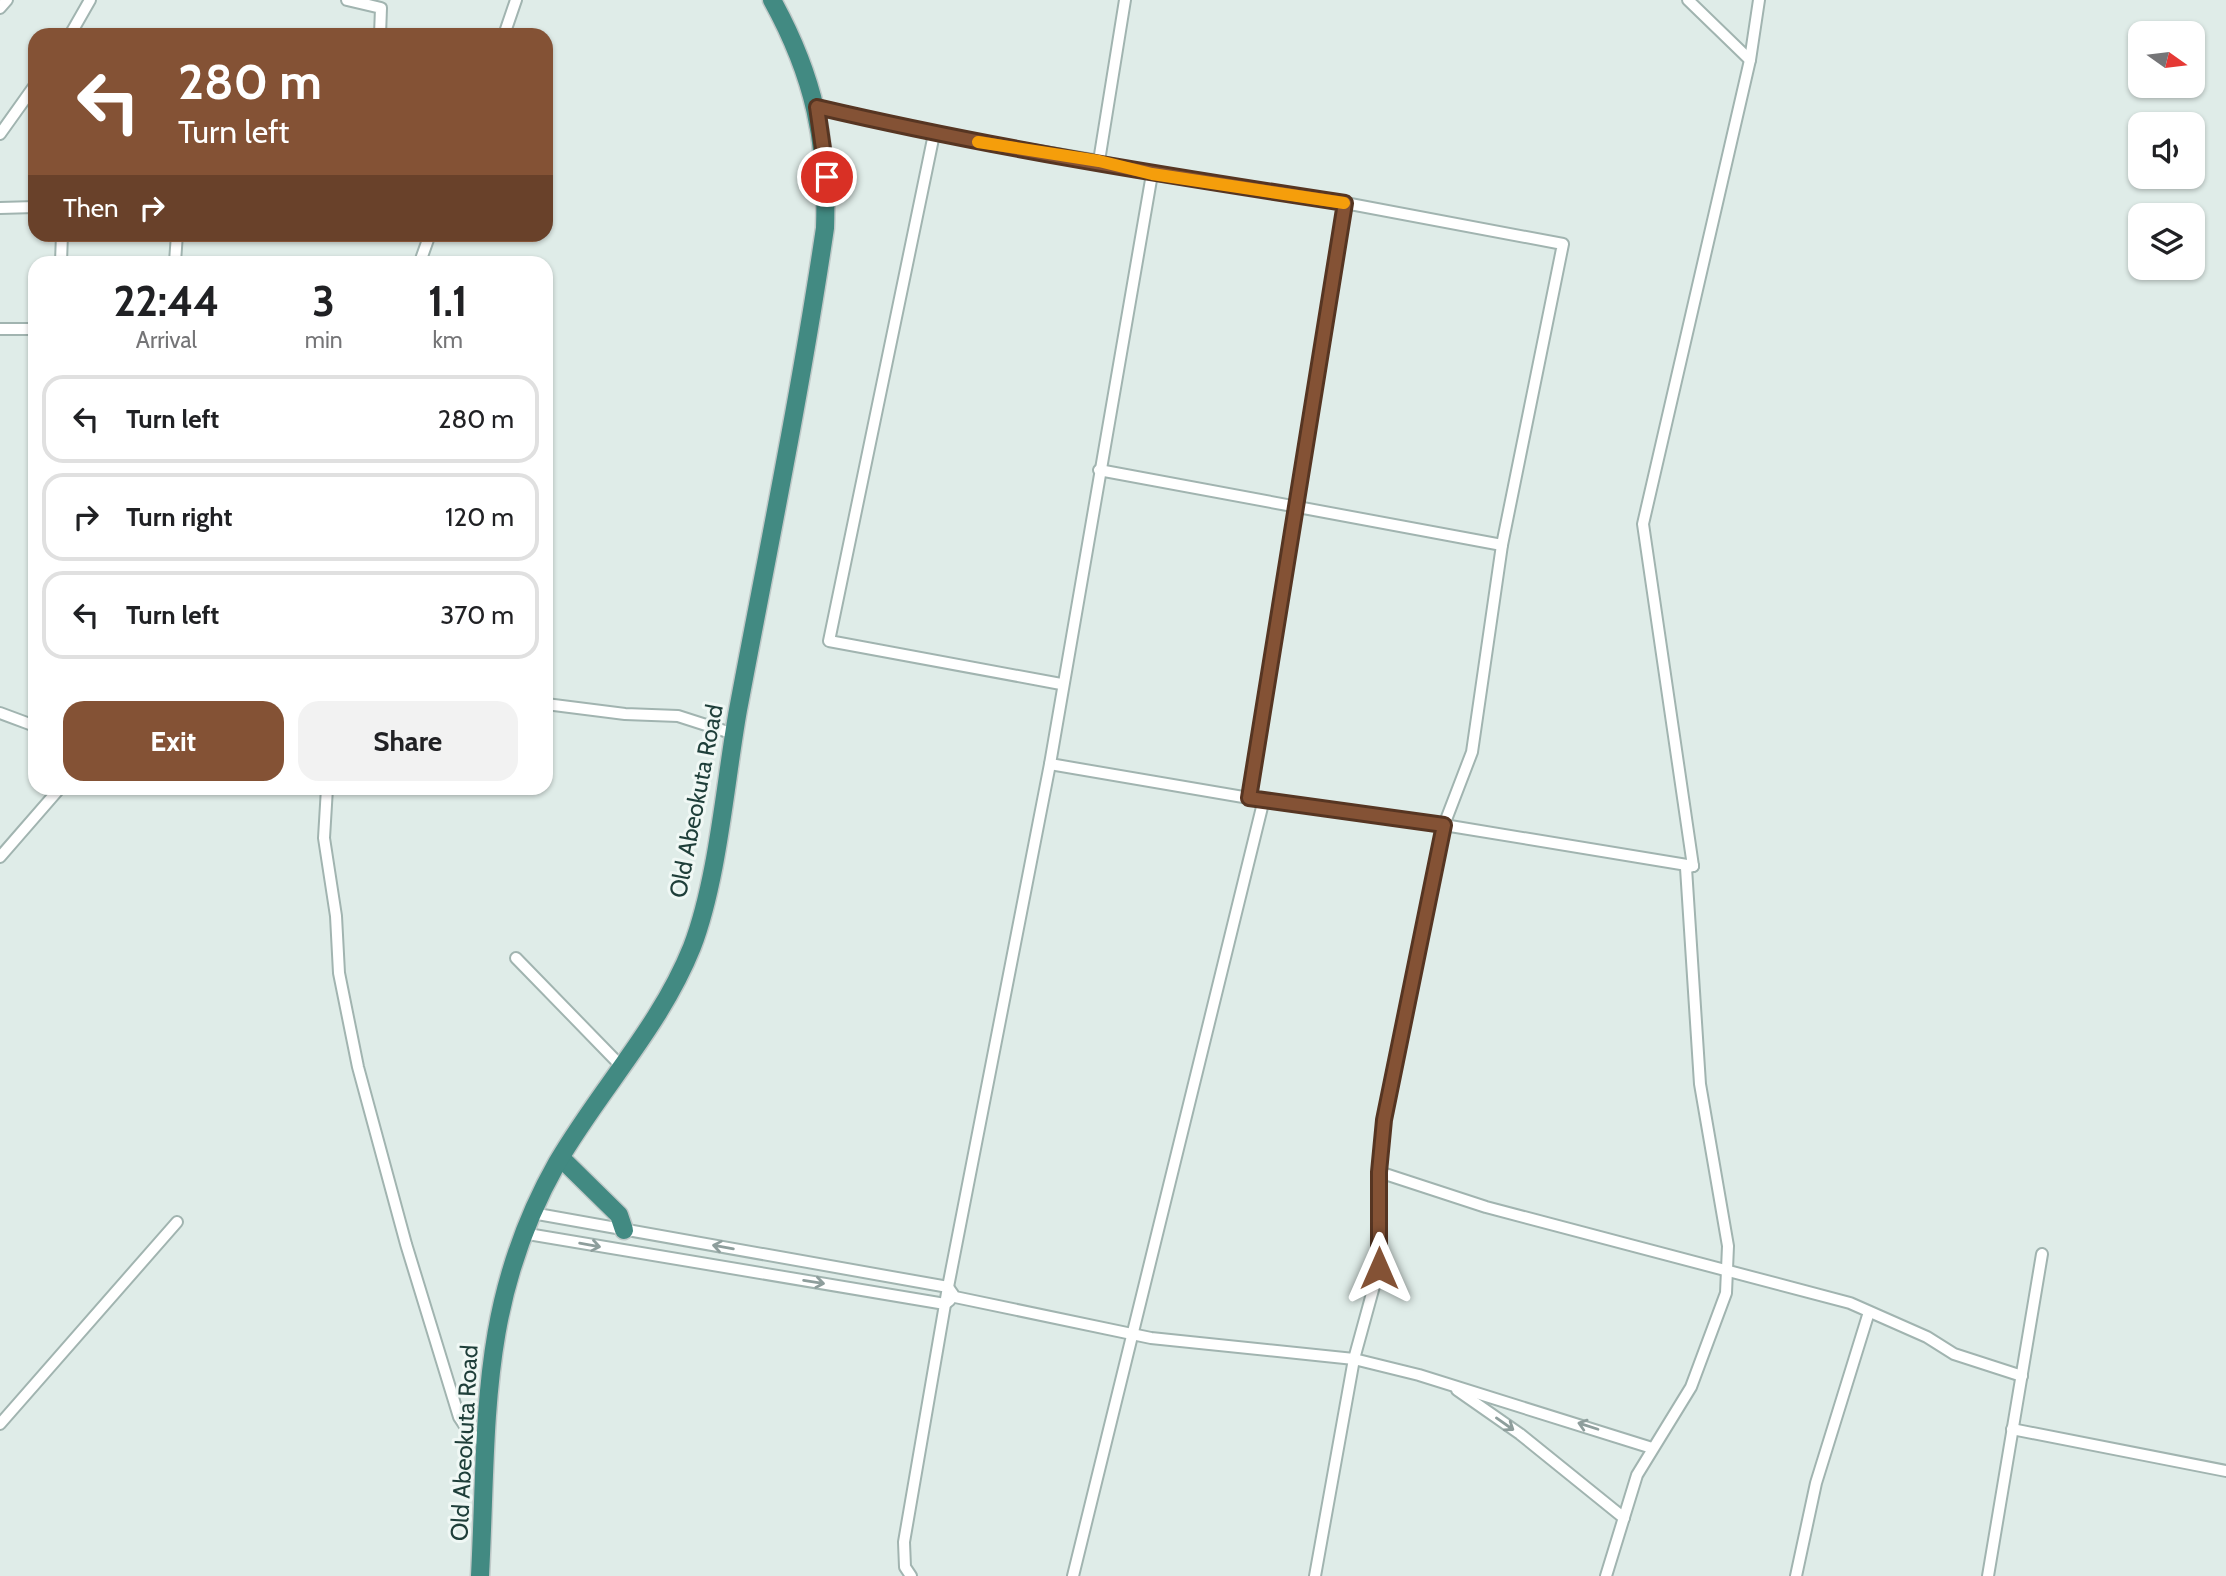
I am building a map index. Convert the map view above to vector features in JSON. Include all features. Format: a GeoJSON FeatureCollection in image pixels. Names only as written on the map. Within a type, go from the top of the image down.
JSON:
{"type":"FeatureCollection","features":[{"type":"Feature","properties":{"kind":"highway","name":"Old Abeokuta Road"},"geometry":{"type":"LineString","coordinates":[[480,1576],[488,1385],[495,1327],[522,1233],[561,1158],[623,1068],[673,988],[692,944],[708,884],[825,228],[827,177],[817,107],[798,52],[772,0]]}},
{"type":"Feature","properties":{"kind":"highway"},"geometry":{"type":"LineString","coordinates":[[561,1158],[619,1215],[624,1230]]}},
{"type":"Feature","properties":{"kind":"street"},"geometry":{"type":"LineString","coordinates":[[0,8],[7,0]]}},
{"type":"Feature","properties":{"kind":"street"},"geometry":{"type":"LineString","coordinates":[[74,28],[90,0]]}},
{"type":"Feature","properties":{"kind":"street"},"geometry":{"type":"LineString","coordinates":[[347,0],[381,8],[380,28]]}},
{"type":"Feature","properties":{"kind":"street"},"geometry":{"type":"LineString","coordinates":[[506,28],[516,0]]}},
{"type":"Feature","properties":{"kind":"street"},"geometry":{"type":"LineString","coordinates":[[1099,161],[1125,0]]}},
{"type":"Feature","properties":{"kind":"street"},"geometry":{"type":"LineString","coordinates":[[1688,0],[1750,60]]}},
{"type":"Feature","properties":{"kind":"street"},"geometry":{"type":"LineString","coordinates":[[1693,866],[1643,524],[1750,60],[1759,0]]}},
{"type":"Feature","properties":{"kind":"street"},"geometry":{"type":"LineString","coordinates":[[0,134],[28,96]]}},
{"type":"Feature","properties":{"kind":"street"},"geometry":{"type":"LineString","coordinates":[[817,107],[934,134],[1099,161],[1152,174],[1345,203],[1563,244],[1502,545],[1472,752],[1444,825],[1384,1120],[1379,1172],[1379,1268],[1353,1359],[1315,1576]]}},
{"type":"Feature","properties":{"kind":"street"},"geometry":{"type":"LineString","coordinates":[[934,134],[829,641],[1062,684]]}},
{"type":"Feature","properties":{"kind":"street"},"geometry":{"type":"LineString","coordinates":[[911,1576],[905,1567],[904,1542],[1050,764],[1152,174]]}},
{"type":"Feature","properties":{"kind":"street"},"geometry":{"type":"LineString","coordinates":[[1249,798],[1345,203]]}},
{"type":"Feature","properties":{"kind":"street"},"geometry":{"type":"LineString","coordinates":[[0,208],[28,207]]}},
{"type":"Feature","properties":{"kind":"street"},"geometry":{"type":"LineString","coordinates":[[0,328],[28,329]]}},
{"type":"Feature","properties":{"kind":"street"},"geometry":{"type":"LineString","coordinates":[[1099,470],[1502,545]]}},
{"type":"Feature","properties":{"kind":"street"},"geometry":{"type":"LineString","coordinates":[[553,705],[625,714],[678,716],[734,734]]}},
{"type":"Feature","properties":{"kind":"street"},"geometry":{"type":"LineString","coordinates":[[0,713],[28,723]]}},
{"type":"Feature","properties":{"kind":"street"},"geometry":{"type":"LineString","coordinates":[[1050,764],[1249,798],[1444,825],[1693,866]]}},
{"type":"Feature","properties":{"kind":"street"},"geometry":{"type":"LineString","coordinates":[[0,858],[54,795]]}},
{"type":"Feature","properties":{"kind":"street"},"geometry":{"type":"LineString","coordinates":[[327,795],[324,838],[336,916],[339,974],[358,1067],[402,1232],[459,1417],[469,1432],[485,1444]]}},
{"type":"Feature","properties":{"kind":"street"},"geometry":{"type":"LineString","coordinates":[[1073,1576],[1264,799]]}},
{"type":"Feature","properties":{"kind":"street"},"geometry":{"type":"LineString","coordinates":[[1606,1576],[1637,1475],[1652,1448],[1672,1422],[1702,1366],[1726,1293],[1729,1269],[1727,1237],[1700,1084],[1686,868],[1693,866]]}},
{"type":"Feature","properties":{"kind":"street"},"geometry":{"type":"LineString","coordinates":[[516,958],[623,1068]]}},
{"type":"Feature","properties":{"kind":"street"},"geometry":{"type":"LineString","coordinates":[[1379,1172],[1486,1207],[1850,1303],[1927,1337],[1954,1354],[2022,1376]]}},
{"type":"Feature","properties":{"kind":"street"},"geometry":{"type":"LineString","coordinates":[[532,1213],[1131,1334],[1353,1359],[1449,1384],[1652,1448]]}},
{"type":"Feature","properties":{"kind":"street"},"geometry":{"type":"LineString","coordinates":[[0,1424],[177,1222]]}},
{"type":"Feature","properties":{"kind":"street"},"geometry":{"type":"LineString","coordinates":[[617,1250],[624,1230]]}},
{"type":"Feature","properties":{"kind":"street"},"geometry":{"type":"LineString","coordinates":[[522,1233],[617,1250],[949,1296]]}},
{"type":"Feature","properties":{"kind":"street"},"geometry":{"type":"LineString","coordinates":[[1988,1576],[2042,1254]]}},
{"type":"Feature","properties":{"kind":"street"},"geometry":{"type":"LineString","coordinates":[[1796,1576],[1816,1483],[1869,1312]]}},
{"type":"Feature","properties":{"kind":"street"},"geometry":{"type":"LineString","coordinates":[[1449,1384],[1520,1434],[1623,1518]]}},
{"type":"Feature","properties":{"kind":"street"},"geometry":{"type":"LineString","coordinates":[[2012,1429],[2226,1471]]}},
{"type":"Feature","properties":{"kind":"slow traffic"},"geometry":{"type":"LineString","coordinates":[[978,142],[1099,161],[1152,174],[1344,203]]}},
{"type":"Feature","properties":{"kind":"route"},"geometry":{"type":"LineString","coordinates":[[827,177],[817,107],[934,134],[1099,161],[1152,174],[1345,203],[1249,798],[1444,825],[1384,1120],[1379,1172],[1379,1268]]}}]}
